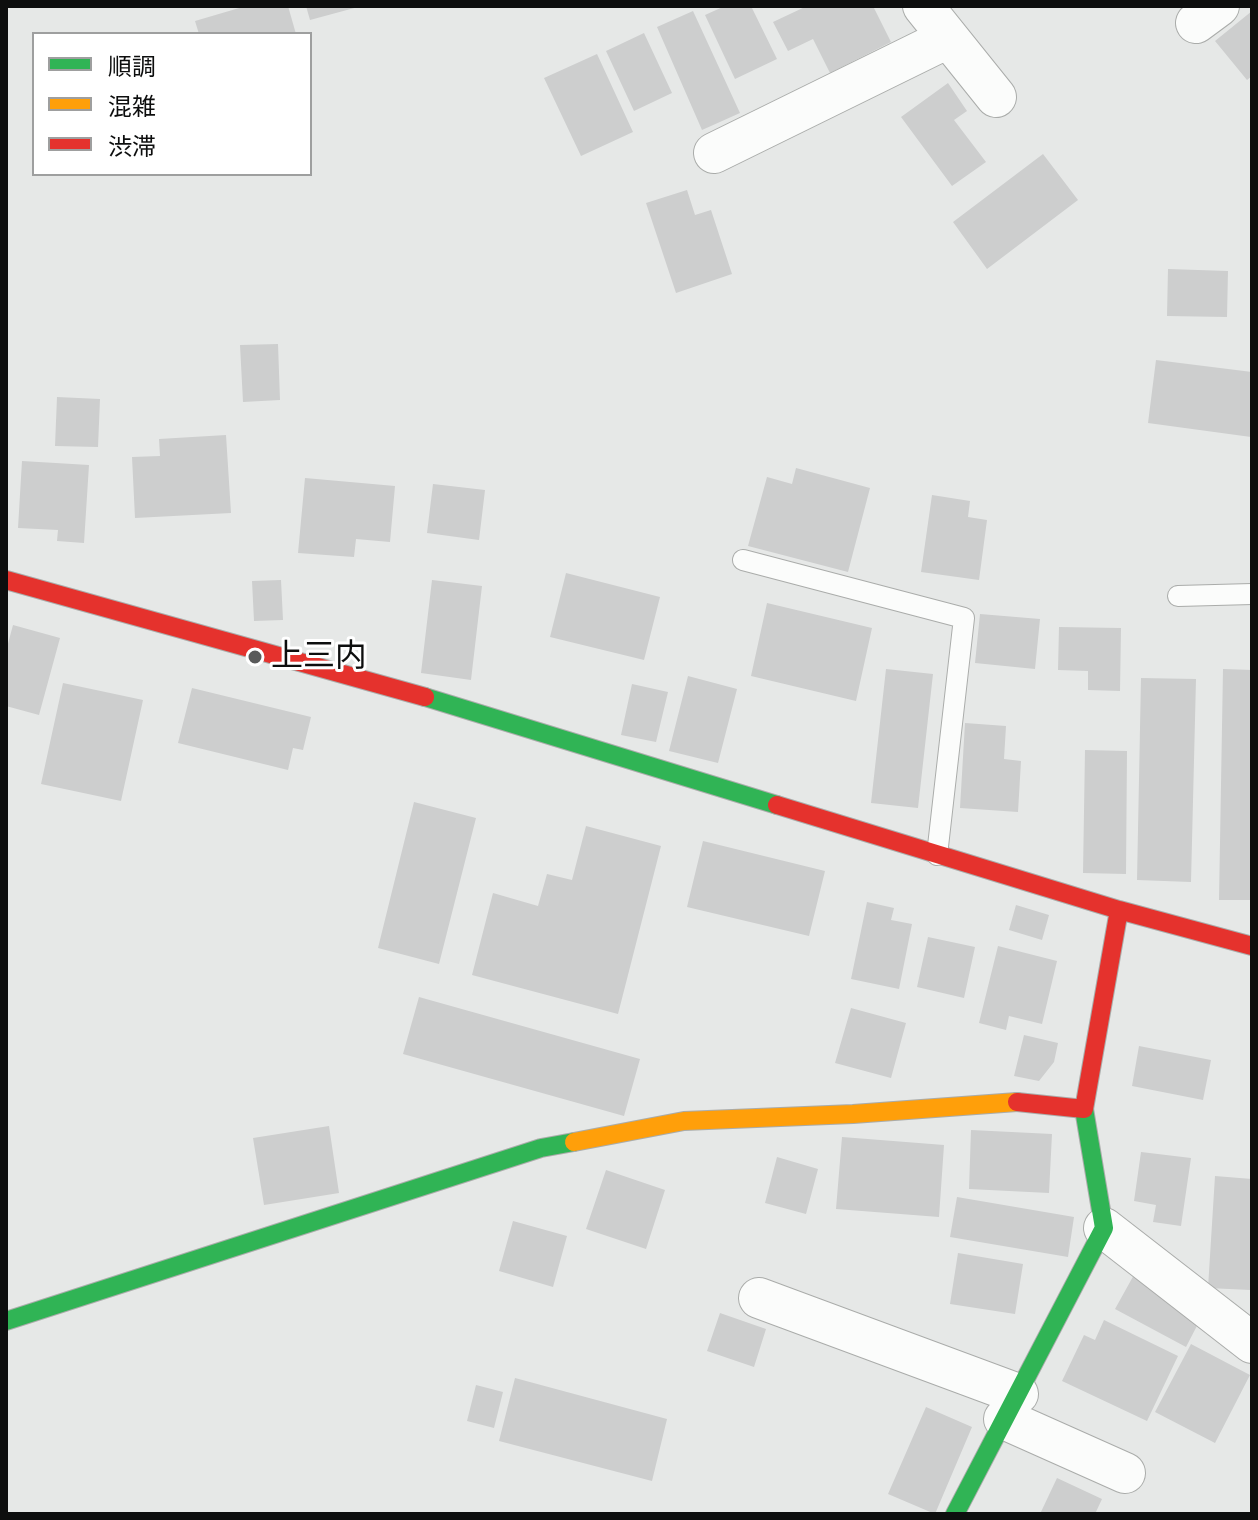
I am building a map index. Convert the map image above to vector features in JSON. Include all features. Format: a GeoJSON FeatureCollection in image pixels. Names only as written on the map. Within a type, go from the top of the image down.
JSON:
{"type":"FeatureCollection","features":[{"type":"Feature","properties":{"kind":"street"},"geometry":{"type":"LineString","coordinates":[[923,6],[996,97]]}},
{"type":"Feature","properties":{"kind":"street"},"geometry":{"type":"LineString","coordinates":[[714,153],[948,38]]}},
{"type":"Feature","properties":{"kind":"street"},"geometry":{"type":"LineString","coordinates":[[6,580],[365,679],[1119,910],[1252,946]]}},
{"type":"Feature","properties":{"kind":"street"},"geometry":{"type":"LineString","coordinates":[[955,1514],[1104,1228],[1084,1109],[1119,910]]}},
{"type":"Feature","properties":{"kind":"street"},"geometry":{"type":"LineString","coordinates":[[6,1321],[293,1226],[555,1145],[684,1121],[853,1114],[1015,1102],[1084,1109]]}},
{"type":"Feature","properties":{"kind":"street"},"geometry":{"type":"LineString","coordinates":[[1104,1228],[1252,1343]]}},
{"type":"Feature","properties":{"kind":"street"},"geometry":{"type":"LineString","coordinates":[[759,1298],[1011,1406],[1125,1473]]}},
{"type":"Feature","properties":{"kind":"lane"},"geometry":{"type":"LineString","coordinates":[[743,560],[964,618],[937,855]]}},
{"type":"Feature","properties":{"kind":"lane"},"geometry":{"type":"LineString","coordinates":[[1178,596],[1252,594]]}},
{"type":"Feature","properties":{"kind":"building"},"geometry":{"type":"Polygon","coordinates":[[[246,6],[288,6],[295,32],[198,32],[195,21],[246,6]]]}},
{"type":"Feature","properties":{"kind":"building"},"geometry":{"type":"Polygon","coordinates":[[[306,6],[358,6],[358,7],[310,20],[306,6]]]}},
{"type":"Feature","properties":{"kind":"building"},"geometry":{"type":"Polygon","coordinates":[[[725,6],[751,6],[777,59],[735,79],[705,15],[725,6]]]}},
{"type":"Feature","properties":{"kind":"building"},"geometry":{"type":"Polygon","coordinates":[[[807,6],[873,6],[891,42],[830,73],[813,39],[788,51],[773,22],[807,6]]]}},
{"type":"Feature","properties":{"kind":"building"},"geometry":{"type":"Polygon","coordinates":[[[693,11],[740,113],[702,130],[657,27],[693,11]]]}},
{"type":"Feature","properties":{"kind":"building"},"geometry":{"type":"Polygon","coordinates":[[[1252,11],[1252,76],[1247,80],[1215,41],[1252,11]]]}},
{"type":"Feature","properties":{"kind":"building"},"geometry":{"type":"Polygon","coordinates":[[[644,33],[672,93],[634,111],[606,51],[644,33]]]}},
{"type":"Feature","properties":{"kind":"building"},"geometry":{"type":"Polygon","coordinates":[[[597,54],[633,132],[581,156],[544,78],[597,54]]]}},
{"type":"Feature","properties":{"kind":"building"},"geometry":{"type":"Polygon","coordinates":[[[948,83],[967,111],[954,120],[986,162],[952,186],[901,117],[948,83]]]}},
{"type":"Feature","properties":{"kind":"building"},"geometry":{"type":"Polygon","coordinates":[[[1043,154],[1078,200],[987,269],[953,222],[1043,154]]]}},
{"type":"Feature","properties":{"kind":"building"},"geometry":{"type":"Polygon","coordinates":[[[687,190],[695,215],[711,210],[732,274],[676,293],[646,203],[687,190]]]}},
{"type":"Feature","properties":{"kind":"building"},"geometry":{"type":"Polygon","coordinates":[[[1168,269],[1228,271],[1227,317],[1167,316],[1168,269]]]}},
{"type":"Feature","properties":{"kind":"building"},"geometry":{"type":"Polygon","coordinates":[[[278,344],[280,400],[243,402],[240,345],[278,344]]]}},
{"type":"Feature","properties":{"kind":"building"},"geometry":{"type":"Polygon","coordinates":[[[1156,360],[1252,372],[1251,437],[1148,423],[1156,360]]]}},
{"type":"Feature","properties":{"kind":"building"},"geometry":{"type":"Polygon","coordinates":[[[57,397],[100,399],[98,447],[55,446],[57,397]]]}},
{"type":"Feature","properties":{"kind":"building"},"geometry":{"type":"Polygon","coordinates":[[[226,435],[231,513],[135,518],[132,457],[160,456],[159,439],[226,435]]]}},
{"type":"Feature","properties":{"kind":"building"},"geometry":{"type":"Polygon","coordinates":[[[22,461],[89,465],[84,543],[57,541],[58,530],[18,528],[22,461]]]}},
{"type":"Feature","properties":{"kind":"building"},"geometry":{"type":"Polygon","coordinates":[[[796,468],[870,488],[848,572],[748,546],[767,477],[792,484],[796,468]]]}},
{"type":"Feature","properties":{"kind":"building"},"geometry":{"type":"Polygon","coordinates":[[[305,478],[395,486],[390,542],[356,539],[354,557],[298,553],[305,478]]]}},
{"type":"Feature","properties":{"kind":"building"},"geometry":{"type":"Polygon","coordinates":[[[433,484],[485,490],[479,540],[427,533],[433,484]]]}},
{"type":"Feature","properties":{"kind":"building"},"geometry":{"type":"Polygon","coordinates":[[[932,495],[970,501],[968,517],[987,520],[979,580],[921,572],[932,495]]]}},
{"type":"Feature","properties":{"kind":"building"},"geometry":{"type":"Polygon","coordinates":[[[566,573],[660,597],[644,660],[550,637],[566,573]]]}},
{"type":"Feature","properties":{"kind":"building"},"geometry":{"type":"Polygon","coordinates":[[[281,580],[283,620],[254,621],[252,581],[281,580]]]}},
{"type":"Feature","properties":{"kind":"building"},"geometry":{"type":"Polygon","coordinates":[[[432,580],[482,586],[471,680],[421,673],[432,580]]]}},
{"type":"Feature","properties":{"kind":"building"},"geometry":{"type":"Polygon","coordinates":[[[767,603],[872,628],[856,701],[751,676],[767,603]]]}},
{"type":"Feature","properties":{"kind":"building"},"geometry":{"type":"Polygon","coordinates":[[[980,614],[1040,619],[1035,669],[975,663],[980,614]]]}},
{"type":"Feature","properties":{"kind":"building"},"geometry":{"type":"Polygon","coordinates":[[[13,625],[60,638],[39,715],[6,706],[6,651],[13,625]]]}},
{"type":"Feature","properties":{"kind":"building"},"geometry":{"type":"Polygon","coordinates":[[[1059,627],[1121,628],[1120,691],[1088,690],[1088,671],[1058,670],[1059,627]]]}},
{"type":"Feature","properties":{"kind":"building"},"geometry":{"type":"Polygon","coordinates":[[[886,669],[933,674],[918,808],[871,803],[886,669]]]}},
{"type":"Feature","properties":{"kind":"building"},"geometry":{"type":"Polygon","coordinates":[[[1223,669],[1252,670],[1252,900],[1219,900],[1223,669]]]}},
{"type":"Feature","properties":{"kind":"building"},"geometry":{"type":"Polygon","coordinates":[[[688,676],[737,689],[718,763],[669,751],[688,676]]]}},
{"type":"Feature","properties":{"kind":"building"},"geometry":{"type":"Polygon","coordinates":[[[1141,678],[1196,679],[1191,882],[1137,880],[1141,678]]]}},
{"type":"Feature","properties":{"kind":"building"},"geometry":{"type":"Polygon","coordinates":[[[63,683],[143,700],[121,801],[41,784],[63,683]]]}},
{"type":"Feature","properties":{"kind":"building"},"geometry":{"type":"Polygon","coordinates":[[[632,684],[668,692],[656,742],[621,735],[632,684]]]}},
{"type":"Feature","properties":{"kind":"building"},"geometry":{"type":"Polygon","coordinates":[[[192,688],[311,717],[303,750],[293,748],[288,770],[178,743],[192,688]]]}},
{"type":"Feature","properties":{"kind":"building"},"geometry":{"type":"Polygon","coordinates":[[[965,723],[1006,726],[1004,759],[1021,761],[1018,812],[960,808],[965,723]]]}},
{"type":"Feature","properties":{"kind":"building"},"geometry":{"type":"Polygon","coordinates":[[[1085,750],[1127,751],[1126,874],[1083,873],[1085,750]]]}},
{"type":"Feature","properties":{"kind":"building"},"geometry":{"type":"Polygon","coordinates":[[[414,802],[476,818],[439,964],[378,948],[414,802]]]}},
{"type":"Feature","properties":{"kind":"building"},"geometry":{"type":"Polygon","coordinates":[[[586,826],[661,846],[618,1014],[472,975],[493,893],[538,906],[547,874],[572,880],[586,826]]]}},
{"type":"Feature","properties":{"kind":"building"},"geometry":{"type":"Polygon","coordinates":[[[703,841],[825,871],[809,936],[687,907],[703,841]]]}},
{"type":"Feature","properties":{"kind":"building"},"geometry":{"type":"Polygon","coordinates":[[[867,902],[894,908],[891,920],[912,924],[899,989],[851,979],[867,902]]]}},
{"type":"Feature","properties":{"kind":"building"},"geometry":{"type":"Polygon","coordinates":[[[1016,905],[1049,915],[1042,940],[1009,930],[1016,905]]]}},
{"type":"Feature","properties":{"kind":"building"},"geometry":{"type":"Polygon","coordinates":[[[928,937],[975,947],[964,998],[917,987],[928,937]]]}},
{"type":"Feature","properties":{"kind":"building"},"geometry":{"type":"Polygon","coordinates":[[[998,946],[1057,961],[1042,1024],[1009,1016],[1006,1030],[979,1023],[998,946]]]}},
{"type":"Feature","properties":{"kind":"building"},"geometry":{"type":"Polygon","coordinates":[[[419,997],[640,1059],[624,1116],[403,1054],[419,997]]]}},
{"type":"Feature","properties":{"kind":"building"},"geometry":{"type":"Polygon","coordinates":[[[851,1008],[906,1023],[891,1078],[835,1063],[851,1008]]]}},
{"type":"Feature","properties":{"kind":"building"},"geometry":{"type":"Polygon","coordinates":[[[1024,1035],[1058,1043],[1054,1062],[1039,1081],[1014,1076],[1024,1035]]]}},
{"type":"Feature","properties":{"kind":"building"},"geometry":{"type":"Polygon","coordinates":[[[1139,1046],[1211,1060],[1203,1100],[1132,1086],[1139,1046]]]}},
{"type":"Feature","properties":{"kind":"building"},"geometry":{"type":"Polygon","coordinates":[[[329,1126],[339,1193],[264,1205],[253,1138],[329,1126]]]}},
{"type":"Feature","properties":{"kind":"building"},"geometry":{"type":"Polygon","coordinates":[[[971,1130],[1052,1134],[1049,1193],[969,1189],[971,1130]]]}},
{"type":"Feature","properties":{"kind":"building"},"geometry":{"type":"Polygon","coordinates":[[[842,1137],[944,1145],[939,1217],[836,1209],[842,1137]]]}},
{"type":"Feature","properties":{"kind":"building"},"geometry":{"type":"Polygon","coordinates":[[[1141,1152],[1191,1158],[1181,1226],[1153,1222],[1156,1205],[1134,1201],[1141,1152]]]}},
{"type":"Feature","properties":{"kind":"building"},"geometry":{"type":"Polygon","coordinates":[[[777,1157],[818,1169],[806,1214],[765,1203],[777,1157]]]}},
{"type":"Feature","properties":{"kind":"building"},"geometry":{"type":"Polygon","coordinates":[[[606,1170],[665,1190],[646,1249],[586,1229],[606,1170]]]}},
{"type":"Feature","properties":{"kind":"building"},"geometry":{"type":"Polygon","coordinates":[[[1215,1176],[1252,1179],[1250,1290],[1208,1288],[1215,1176]]]}},
{"type":"Feature","properties":{"kind":"building"},"geometry":{"type":"Polygon","coordinates":[[[957,1197],[1074,1217],[1068,1257],[950,1237],[957,1197]]]}},
{"type":"Feature","properties":{"kind":"building"},"geometry":{"type":"Polygon","coordinates":[[[513,1221],[567,1236],[553,1287],[499,1271],[513,1221]]]}},
{"type":"Feature","properties":{"kind":"building"},"geometry":{"type":"Polygon","coordinates":[[[958,1253],[1023,1264],[1015,1314],[950,1304],[958,1253]]]}},
{"type":"Feature","properties":{"kind":"building"},"geometry":{"type":"Polygon","coordinates":[[[1135,1273],[1200,1320],[1186,1347],[1115,1309],[1135,1273]]]}},
{"type":"Feature","properties":{"kind":"building"},"geometry":{"type":"Polygon","coordinates":[[[720,1313],[766,1329],[754,1367],[707,1351],[720,1313]]]}},
{"type":"Feature","properties":{"kind":"building"},"geometry":{"type":"Polygon","coordinates":[[[1104,1320],[1178,1356],[1147,1421],[1062,1381],[1084,1335],[1095,1340],[1104,1320]]]}},
{"type":"Feature","properties":{"kind":"building"},"geometry":{"type":"Polygon","coordinates":[[[1191,1344],[1250,1375],[1215,1443],[1155,1412],[1191,1344]]]}},
{"type":"Feature","properties":{"kind":"building"},"geometry":{"type":"Polygon","coordinates":[[[515,1378],[667,1419],[652,1481],[499,1441],[515,1378]]]}},
{"type":"Feature","properties":{"kind":"building"},"geometry":{"type":"Polygon","coordinates":[[[476,1385],[503,1392],[494,1428],[467,1421],[476,1385]]]}},
{"type":"Feature","properties":{"kind":"building"},"geometry":{"type":"Polygon","coordinates":[[[926,1407],[972,1427],[935,1514],[888,1494],[926,1407]]]}},
{"type":"Feature","properties":{"kind":"building"},"geometry":{"type":"Polygon","coordinates":[[[1057,1478],[1102,1499],[1095,1514],[1040,1514],[1057,1478]]]}},
{"type":"Feature","properties":{"kind":"traffic: fast"},"geometry":{"type":"LineString","coordinates":[[425,697],[777,805]]}},
{"type":"Feature","properties":{"kind":"traffic: fast"},"geometry":{"type":"LineString","coordinates":[[955,1514],[1104,1228],[1084,1109]]}},
{"type":"Feature","properties":{"kind":"traffic: fast"},"geometry":{"type":"LineString","coordinates":[[6,1321],[541,1148],[574,1142]]}},
{"type":"Feature","properties":{"kind":"traffic: slow"},"geometry":{"type":"LineString","coordinates":[[574,1142],[684,1121],[853,1114],[1017,1102]]}},
{"type":"Feature","properties":{"kind":"traffic: jam"},"geometry":{"type":"LineString","coordinates":[[6,580],[425,697]]}},
{"type":"Feature","properties":{"kind":"traffic: jam"},"geometry":{"type":"LineString","coordinates":[[777,805],[1119,910],[1252,946]]}},
{"type":"Feature","properties":{"kind":"traffic: jam"},"geometry":{"type":"LineString","coordinates":[[1017,1102],[1084,1109],[1119,910]]}},
{"type":"Feature","properties":{"kind":"place","name":"上三内"},"geometry":{"type":"Point","coordinates":[255,657]}}]}
